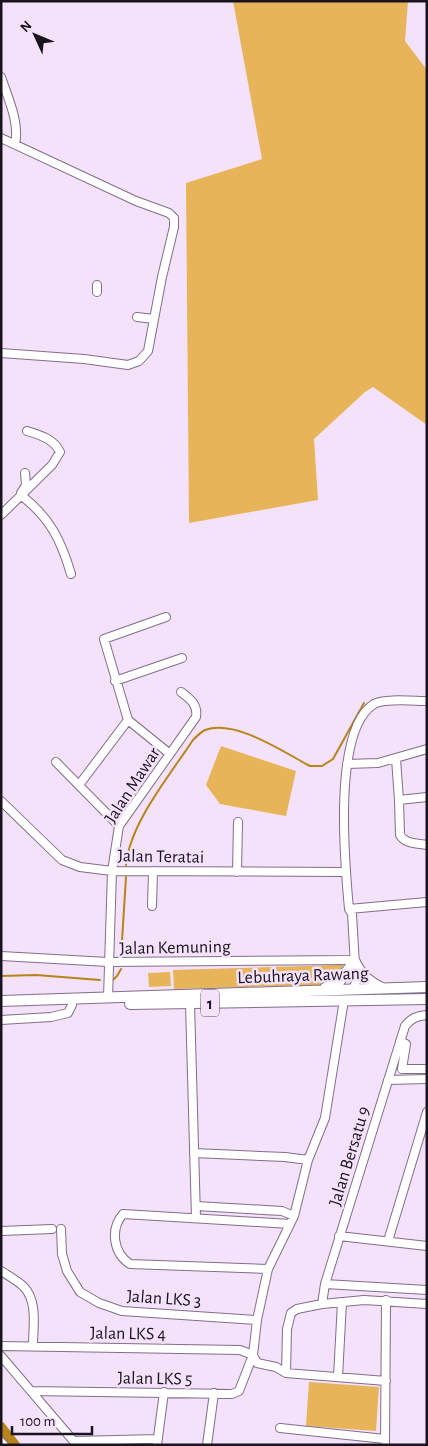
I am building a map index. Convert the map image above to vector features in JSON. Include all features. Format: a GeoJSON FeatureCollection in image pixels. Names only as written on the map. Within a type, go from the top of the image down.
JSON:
{"type":"FeatureCollection","features":[{"type":"Feature","properties":{"kind":"main road"},"geometry":{"type":"LineString","coordinates":[[320,990],[339,982],[351,962],[366,980],[384,989]]}},
{"type":"Feature","properties":{"kind":"main road","name":"Lebuhraya Rawang"},"geometry":{"type":"LineString","coordinates":[[1,1000],[427,987]]}},
{"type":"Feature","properties":{"kind":"main road"},"geometry":{"type":"LineString","coordinates":[[339,1000],[353,989],[354,995],[363,1000]]}},
{"type":"Feature","properties":{"kind":"main road","name":"Lebuhraya Rawang"},"geometry":{"type":"LineString","coordinates":[[1,1006],[427,998]]}},
{"type":"Feature","properties":{"kind":"street"},"geometry":{"type":"LineString","coordinates":[[1,77],[15,122],[17,135],[15,144]]}},
{"type":"Feature","properties":{"kind":"street"},"geometry":{"type":"LineString","coordinates":[[1,138],[136,201],[169,213],[174,218],[174,227],[148,351],[139,361],[128,365],[84,359],[1,353]]}},
{"type":"Feature","properties":{"kind":"street"},"geometry":{"type":"LineString","coordinates":[[137,317],[154,319]]}},
{"type":"Feature","properties":{"kind":"street"},"geometry":{"type":"LineString","coordinates":[[1,516],[52,465],[60,452],[57,446],[46,438],[28,431]]}},
{"type":"Feature","properties":{"kind":"street"},"geometry":{"type":"LineString","coordinates":[[20,498],[26,485],[25,473]]}},
{"type":"Feature","properties":{"kind":"street"},"geometry":{"type":"LineString","coordinates":[[20,498],[43,515],[56,533],[71,574]]}},
{"type":"Feature","properties":{"kind":"street"},"geometry":{"type":"LineString","coordinates":[[166,617],[104,639],[128,720],[170,754]]}},
{"type":"Feature","properties":{"kind":"street"},"geometry":{"type":"LineString","coordinates":[[115,681],[182,658]]}},
{"type":"Feature","properties":{"kind":"street","name":"Jalan Mawar"},"geometry":{"type":"LineString","coordinates":[[108,998],[112,871],[119,826],[196,717],[195,703],[181,692]]}},
{"type":"Feature","properties":{"kind":"street"},"geometry":{"type":"LineString","coordinates":[[353,989],[351,982],[352,914],[349,909],[344,838],[347,764],[356,727],[368,709],[375,703],[384,701],[427,702]]}},
{"type":"Feature","properties":{"kind":"street"},"geometry":{"type":"LineString","coordinates":[[79,785],[128,720]]}},
{"type":"Feature","properties":{"kind":"street"},"geometry":{"type":"LineString","coordinates":[[347,764],[378,764],[418,750],[427,749]]}},
{"type":"Feature","properties":{"kind":"street"},"geometry":{"type":"LineString","coordinates":[[396,759],[400,800],[400,835],[402,839],[408,842],[427,845]]}},
{"type":"Feature","properties":{"kind":"street"},"geometry":{"type":"LineString","coordinates":[[56,762],[119,826]]}},
{"type":"Feature","properties":{"kind":"street"},"geometry":{"type":"LineString","coordinates":[[400,800],[427,797]]}},
{"type":"Feature","properties":{"kind":"street","name":"Jalan Teratai"},"geometry":{"type":"LineString","coordinates":[[1,801],[62,860],[80,866],[112,871],[152,872],[346,872]]}},
{"type":"Feature","properties":{"kind":"street"},"geometry":{"type":"LineString","coordinates":[[237,872],[238,822]]}},
{"type":"Feature","properties":{"kind":"street"},"geometry":{"type":"LineString","coordinates":[[152,872],[152,906]]}},
{"type":"Feature","properties":{"kind":"street"},"geometry":{"type":"LineString","coordinates":[[349,909],[427,902]]}},
{"type":"Feature","properties":{"kind":"street","name":"Jalan Kemuning"},"geometry":{"type":"LineString","coordinates":[[1,956],[108,962],[351,962]]}},
{"type":"Feature","properties":{"kind":"street"},"geometry":{"type":"LineString","coordinates":[[253,1355],[257,1320],[268,1269],[294,1216],[308,1160],[325,1118],[339,1000]]}},
{"type":"Feature","properties":{"kind":"street"},"geometry":{"type":"LineString","coordinates":[[190,1003],[196,1218]]}},
{"type":"Feature","properties":{"kind":"street"},"geometry":{"type":"LineString","coordinates":[[1,1020],[52,1017],[68,1012],[72,1005]]}},
{"type":"Feature","properties":{"kind":"street","name":"Jalan Bersatu 9"},"geometry":{"type":"LineString","coordinates":[[322,1304],[325,1284],[339,1236],[405,1026],[411,1019],[427,1015]]}},
{"type":"Feature","properties":{"kind":"street"},"geometry":{"type":"LineString","coordinates":[[400,1042],[406,1044],[402,1068],[427,1069]]}},
{"type":"Feature","properties":{"kind":"street"},"geometry":{"type":"LineString","coordinates":[[388,1080],[427,1079]]}},
{"type":"Feature","properties":{"kind":"street"},"geometry":{"type":"LineString","coordinates":[[388,1242],[427,1112]]}},
{"type":"Feature","properties":{"kind":"street"},"geometry":{"type":"LineString","coordinates":[[194,1153],[285,1157],[308,1160]]}},
{"type":"Feature","properties":{"kind":"street"},"geometry":{"type":"LineString","coordinates":[[196,1206],[282,1211],[294,1216]]}},
{"type":"Feature","properties":{"kind":"street"},"geometry":{"type":"LineString","coordinates":[[268,1269],[130,1264],[122,1259],[117,1251],[116,1225],[123,1214],[290,1224]]}},
{"type":"Feature","properties":{"kind":"street","name":"Jalan LKS 3"},"geometry":{"type":"LineString","coordinates":[[1,1231],[57,1229],[67,1271],[80,1292],[99,1304],[122,1311],[257,1320]]}},
{"type":"Feature","properties":{"kind":"street"},"geometry":{"type":"LineString","coordinates":[[339,1236],[427,1246]]}},
{"type":"Feature","properties":{"kind":"street"},"geometry":{"type":"LineString","coordinates":[[1,1271],[24,1286],[30,1295],[33,1312],[33,1345]]}},
{"type":"Feature","properties":{"kind":"street"},"geometry":{"type":"LineString","coordinates":[[325,1284],[427,1290]]}},
{"type":"Feature","properties":{"kind":"street"},"geometry":{"type":"LineString","coordinates":[[386,1381],[286,1373],[287,1329],[290,1313],[297,1309],[322,1304],[364,1300],[427,1304]]}},
{"type":"Feature","properties":{"kind":"street"},"geometry":{"type":"LineString","coordinates":[[280,1428],[385,1442],[386,1300]]}},
{"type":"Feature","properties":{"kind":"street"},"geometry":{"type":"LineString","coordinates":[[338,1377],[342,1302]]}},
{"type":"Feature","properties":{"kind":"street","name":"Jalan LKS 4"},"geometry":{"type":"LineString","coordinates":[[1,1346],[33,1345],[240,1350],[253,1355],[256,1363],[276,1367],[286,1373]]}},
{"type":"Feature","properties":{"kind":"street","name":"Jalan LKS 5"},"geometry":{"type":"LineString","coordinates":[[31,1391],[232,1394],[239,1391],[253,1355]]}},
{"type":"Feature","properties":{"kind":"street"},"geometry":{"type":"LineString","coordinates":[[1,1356],[76,1443],[158,1442],[164,1392]]}},
{"type":"Feature","properties":{"kind":"street"},"geometry":{"type":"LineString","coordinates":[[207,1445],[214,1394]]}},
{"type":"Feature","properties":{"kind":"street"},"geometry":{"type":"LineString","coordinates":[[1,1442],[4,1445]]}},
{"type":"Feature","properties":{"kind":"shaded area"},"geometry":{"type":"Polygon","coordinates":[[[233,1],[408,1],[405,41],[427,70],[427,425],[373,387],[365,392],[314,439],[318,500],[189,523],[186,183],[262,159],[233,1]]]}},
{"type":"Feature","properties":{"kind":"shaded area"},"geometry":{"type":"Polygon","coordinates":[[[221,746],[296,771],[286,816],[220,804],[206,785],[221,746]]]}},
{"type":"Feature","properties":{"kind":"shaded area"},"geometry":{"type":"Polygon","coordinates":[[[342,965],[343,973],[332,982],[320,985],[174,989],[173,970],[342,965]]]}},
{"type":"Feature","properties":{"kind":"shaded area"},"geometry":{"type":"Polygon","coordinates":[[[170,972],[171,986],[149,987],[148,973],[170,972]]]}},
{"type":"Feature","properties":{"kind":"shaded area"},"geometry":{"type":"Polygon","coordinates":[[[309,1382],[379,1387],[376,1431],[306,1426],[309,1382]]]}},
{"type":"Feature","properties":{"kind":"waterway"},"geometry":{"type":"LineString","coordinates":[[126,865],[135,833],[152,800],[193,740],[203,731],[217,728],[245,733],[310,766],[322,766],[333,759],[364,703]]}},
{"type":"Feature","properties":{"kind":"waterway"},"geometry":{"type":"LineString","coordinates":[[121,957],[126,877]]}},
{"type":"Feature","properties":{"kind":"waterway"},"geometry":{"type":"LineString","coordinates":[[112,981],[121,969]]}},
{"type":"Feature","properties":{"kind":"waterway"},"geometry":{"type":"LineString","coordinates":[[1,976],[36,975],[100,980]]}},
{"type":"Feature","properties":{"kind":"waterway"},"geometry":{"type":"LineString","coordinates":[[1,1427],[15,1445]]}}]}
